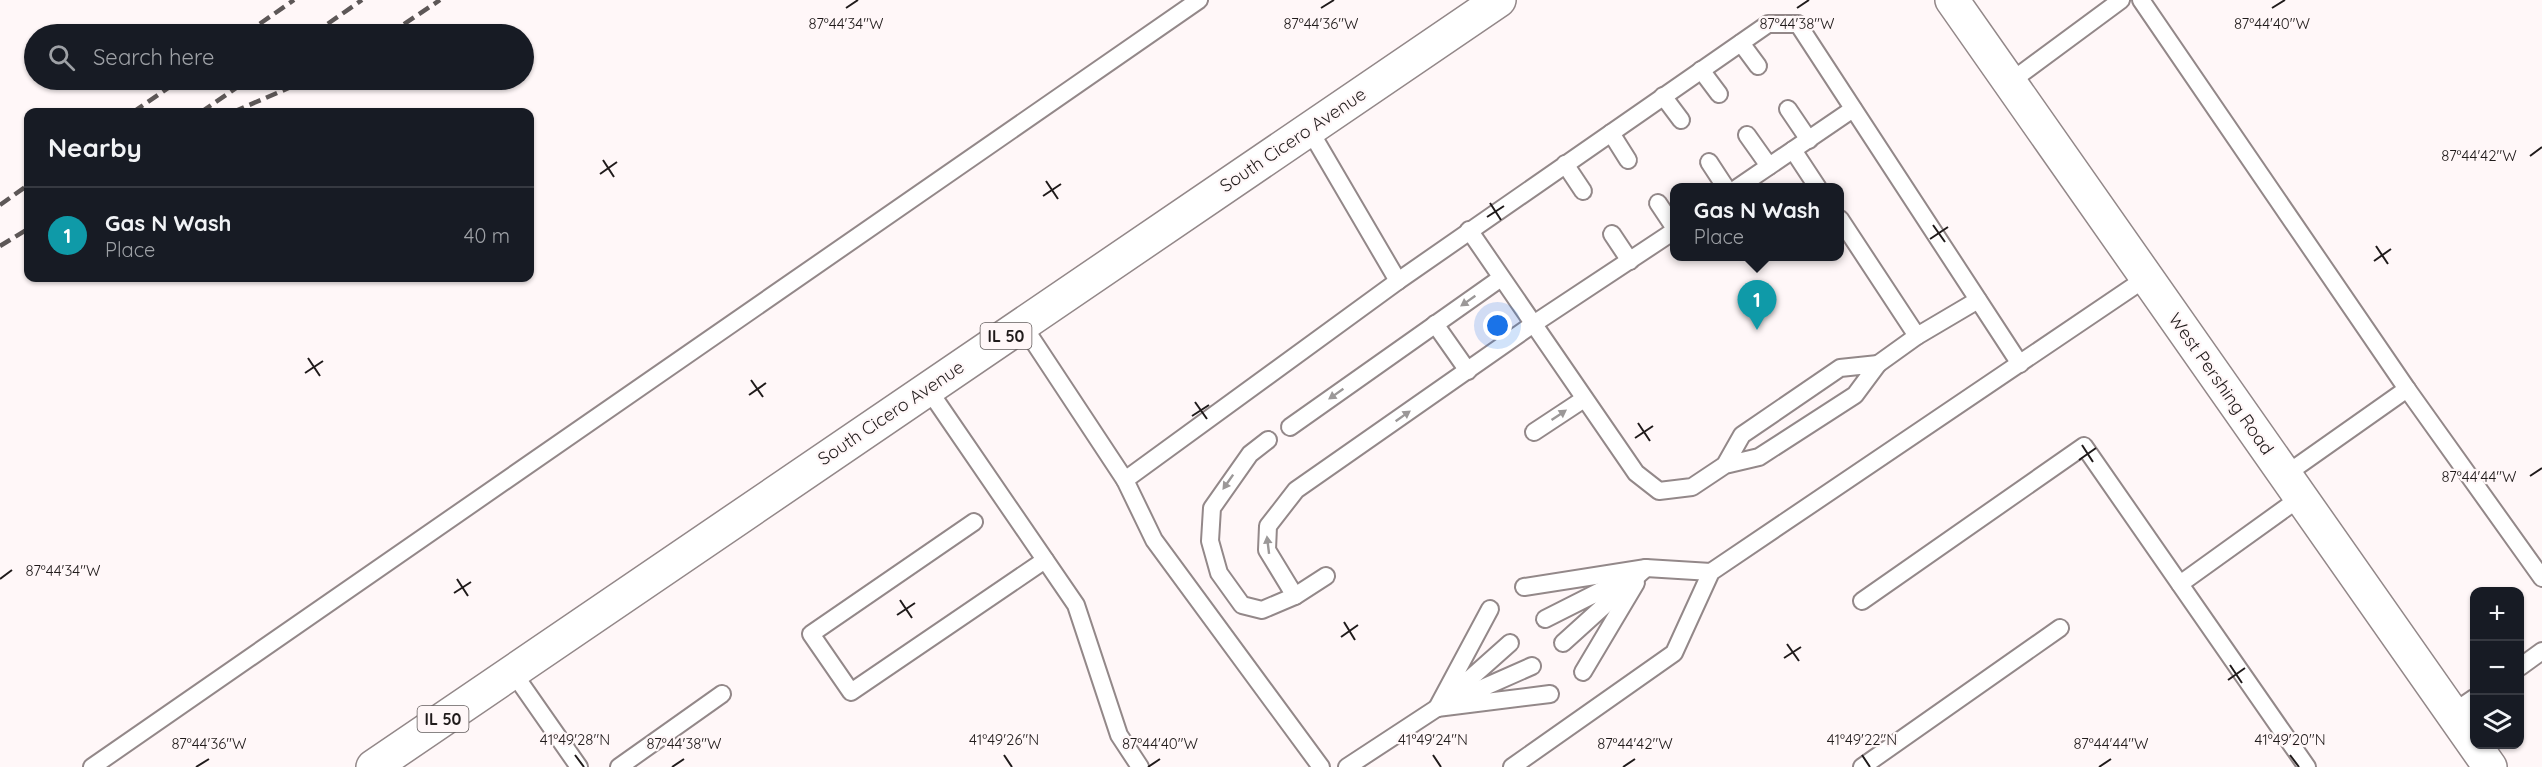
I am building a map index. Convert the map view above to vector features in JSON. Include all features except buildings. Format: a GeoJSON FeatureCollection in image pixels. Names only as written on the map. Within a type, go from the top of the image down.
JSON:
{"type":"FeatureCollection","features":[{"type":"Feature","properties":{"kind":"main road","name":"South Cicero Avenue"},"geometry":{"type":"LineString","coordinates":[[373,767],[1499,0]]}},
{"type":"Feature","properties":{"kind":"main road","name":"West Pershing Road"},"geometry":{"type":"LineString","coordinates":[[1952,0],[2293,486],[2463,705],[2490,767]]}},
{"type":"Feature","properties":{"kind":"lane"},"geometry":{"type":"LineString","coordinates":[[92,767],[1199,0]]}},
{"type":"Feature","properties":{"kind":"lane"},"geometry":{"type":"LineString","coordinates":[[2010,82],[2121,0]]}},
{"type":"Feature","properties":{"kind":"lane"},"geometry":{"type":"LineString","coordinates":[[2141,0],[2407,389],[2542,579]]}},
{"type":"Feature","properties":{"kind":"lane"},"geometry":{"type":"LineString","coordinates":[[1125,480],[1469,230],[1768,24],[1798,24],[2020,364]]}},
{"type":"Feature","properties":{"kind":"lane"},"geometry":{"type":"LineString","coordinates":[[1741,43],[1758,66]]}},
{"type":"Feature","properties":{"kind":"lane"},"geometry":{"type":"LineString","coordinates":[[1701,70],[1719,94]]}},
{"type":"Feature","properties":{"kind":"lane"},"geometry":{"type":"LineString","coordinates":[[1663,96],[1681,120]]}},
{"type":"Feature","properties":{"kind":"lane"},"geometry":{"type":"LineString","coordinates":[[1788,109],[1809,140]]}},
{"type":"Feature","properties":{"kind":"lane"},"geometry":{"type":"LineString","coordinates":[[1744,183],[1853,110]]}},
{"type":"Feature","properties":{"kind":"lane"},"geometry":{"type":"LineString","coordinates":[[1308,129],[1398,281]]}},
{"type":"Feature","properties":{"kind":"lane"},"geometry":{"type":"LineString","coordinates":[[1611,133],[1628,159]]}},
{"type":"Feature","properties":{"kind":"lane"},"geometry":{"type":"LineString","coordinates":[[1747,135],[1768,166]]}},
{"type":"Feature","properties":{"kind":"lane"},"geometry":{"type":"LineString","coordinates":[[1793,150],[1815,183]]}},
{"type":"Feature","properties":{"kind":"lane"},"geometry":{"type":"LineString","coordinates":[[1709,162],[1723,183]]}},
{"type":"Feature","properties":{"kind":"lane"},"geometry":{"type":"LineString","coordinates":[[1565,164],[1583,191]]}},
{"type":"Feature","properties":{"kind":"lane"},"geometry":{"type":"LineString","coordinates":[[1658,203],[1670,222]]}},
{"type":"Feature","properties":{"kind":"lane"},"geometry":{"type":"LineString","coordinates":[[1844,226],[1917,336]]}},
{"type":"Feature","properties":{"kind":"lane"},"geometry":{"type":"LineString","coordinates":[[1469,230],[1635,473],[1659,491],[1692,487],[1725,465],[1759,457],[1856,395],[1878,364],[1917,336],[1978,300]]}},
{"type":"Feature","properties":{"kind":"lane"},"geometry":{"type":"LineString","coordinates":[[1295,596],[1267,550],[1268,526],[1296,490],[1670,232]]}},
{"type":"Feature","properties":{"kind":"lane"},"geometry":{"type":"LineString","coordinates":[[1612,234],[1630,261]]}},
{"type":"Feature","properties":{"kind":"lane"},"geometry":{"type":"LineString","coordinates":[[1290,427],[1502,278]]}},
{"type":"Feature","properties":{"kind":"lane"},"geometry":{"type":"LineString","coordinates":[[1512,767],[1674,652],[1712,572],[2146,278]]}},
{"type":"Feature","properties":{"kind":"lane"},"geometry":{"type":"LineString","coordinates":[[1022,324],[1125,480],[1154,540],[1321,767]]}},
{"type":"Feature","properties":{"kind":"lane"},"geometry":{"type":"LineString","coordinates":[[1435,324],[1467,371]]}},
{"type":"Feature","properties":{"kind":"lane"},"geometry":{"type":"LineString","coordinates":[[1725,465],[1742,435],[1840,368],[1878,364]]}},
{"type":"Feature","properties":{"kind":"lane"},"geometry":{"type":"LineString","coordinates":[[928,388],[1076,605],[1119,735],[1140,767]]}},
{"type":"Feature","properties":{"kind":"lane"},"geometry":{"type":"LineString","coordinates":[[2180,584],[2407,389]]}},
{"type":"Feature","properties":{"kind":"lane"},"geometry":{"type":"LineString","coordinates":[[1534,432],[1584,399]]}},
{"type":"Feature","properties":{"kind":"lane"},"geometry":{"type":"LineString","coordinates":[[1268,440],[1250,454],[1212,508],[1210,541],[1219,573],[1242,605],[1262,610],[1295,596],[1326,576]]}},
{"type":"Feature","properties":{"kind":"lane"},"geometry":{"type":"LineString","coordinates":[[1862,602],[2084,446],[2307,767]]}},
{"type":"Feature","properties":{"kind":"lane"},"geometry":{"type":"LineString","coordinates":[[974,522],[811,634],[851,692],[1045,560]]}},
{"type":"Feature","properties":{"kind":"lane"},"geometry":{"type":"LineString","coordinates":[[1524,586],[1646,567],[1712,572]]}},
{"type":"Feature","properties":{"kind":"lane"},"geometry":{"type":"LineString","coordinates":[[1545,619],[1646,567]]}},
{"type":"Feature","properties":{"kind":"lane"},"geometry":{"type":"LineString","coordinates":[[1563,642],[1646,567]]}},
{"type":"Feature","properties":{"kind":"lane"},"geometry":{"type":"LineString","coordinates":[[1583,672],[1646,567]]}},
{"type":"Feature","properties":{"kind":"lane"},"geometry":{"type":"LineString","coordinates":[[1437,708],[1490,609]]}},
{"type":"Feature","properties":{"kind":"lane"},"geometry":{"type":"LineString","coordinates":[[1862,767],[2060,628]]}},
{"type":"Feature","properties":{"kind":"lane"},"geometry":{"type":"LineString","coordinates":[[1347,767],[1437,708],[1510,643]]}},
{"type":"Feature","properties":{"kind":"lane"},"geometry":{"type":"LineString","coordinates":[[2524,664],[2542,651]]}},
{"type":"Feature","properties":{"kind":"lane"},"geometry":{"type":"LineString","coordinates":[[1437,708],[1532,666]]}},
{"type":"Feature","properties":{"kind":"lane"},"geometry":{"type":"LineString","coordinates":[[512,671],[573,765]]}},
{"type":"Feature","properties":{"kind":"lane"},"geometry":{"type":"LineString","coordinates":[[619,767],[722,694]]}},
{"type":"Feature","properties":{"kind":"lane"},"geometry":{"type":"LineString","coordinates":[[1437,708],[1550,694]]}},
{"type":"Feature","properties":{"kind":"railway"},"geometry":{"type":"LineString","coordinates":[[259,24],[294,0]]}},
{"type":"Feature","properties":{"kind":"railway"},"geometry":{"type":"LineString","coordinates":[[327,24],[362,0]]}},
{"type":"Feature","properties":{"kind":"railway"},"geometry":{"type":"LineString","coordinates":[[404,24],[440,0]]}},
{"type":"Feature","properties":{"kind":"railway"},"geometry":{"type":"LineString","coordinates":[[139,108],[165,90]]}},
{"type":"Feature","properties":{"kind":"railway"},"geometry":{"type":"LineString","coordinates":[[207,108],[233,90]]}},
{"type":"Feature","properties":{"kind":"railway"},"geometry":{"type":"LineString","coordinates":[[242,108],[284,90]]}},
{"type":"Feature","properties":{"kind":"railway"},"geometry":{"type":"LineString","coordinates":[[0,205],[24,188]]}},
{"type":"Feature","properties":{"kind":"railway"},"geometry":{"type":"LineString","coordinates":[[0,246],[24,231]]}},
{"type":"Feature","properties":{"kind":"place","name":"Gas N Wash"},"geometry":{"type":"Point","coordinates":[1757,330]}}]}
